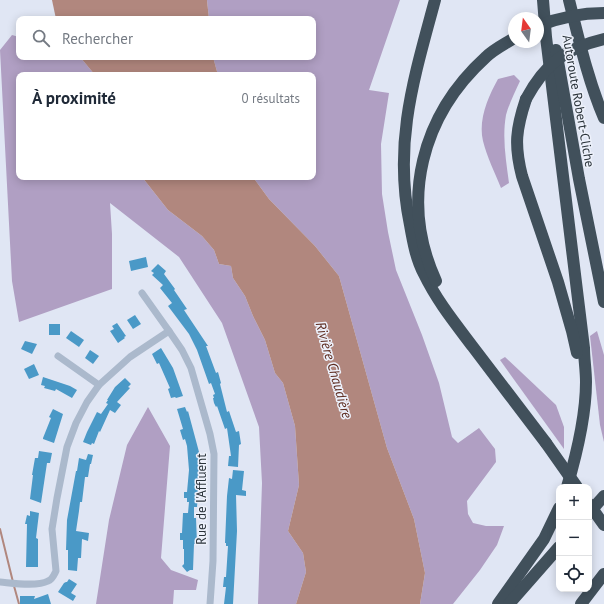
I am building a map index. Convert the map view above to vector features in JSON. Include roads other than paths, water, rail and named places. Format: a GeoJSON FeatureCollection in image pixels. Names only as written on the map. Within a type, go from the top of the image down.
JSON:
{"type":"FeatureCollection","features":[{"type":"Feature","properties":{"kind":"highway"},"geometry":{"type":"LineString","coordinates":[[435,0],[413,82],[405,127],[405,190],[407,211],[415,249],[424,274],[441,304],[530,421],[575,484]]}},
{"type":"Feature","properties":{"kind":"highway"},"geometry":{"type":"LineString","coordinates":[[543,0],[546,37],[584,348],[586,382],[580,437],[568,484]]}},
{"type":"Feature","properties":{"kind":"highway","name":"Autoroute Robert-Cliche"},"geometry":{"type":"LineString","coordinates":[[547,0],[579,179],[604,302]]}},
{"type":"Feature","properties":{"kind":"highway"},"geometry":{"type":"LineString","coordinates":[[569,0],[584,59],[604,118]]}},
{"type":"Feature","properties":{"kind":"highway"},"geometry":{"type":"LineString","coordinates":[[544,24],[572,17],[604,12]]}},
{"type":"Feature","properties":{"kind":"highway"},"geometry":{"type":"LineString","coordinates":[[580,437],[580,377],[572,331],[558,282],[522,176],[516,144],[517,129],[526,99],[534,84],[554,62],[578,46],[604,39]]}},
{"type":"Feature","properties":{"kind":"highway"},"geometry":{"type":"LineString","coordinates":[[508,42],[487,56],[463,81],[445,105],[432,131],[422,163],[418,207],[420,229],[424,248],[430,269],[437,283],[445,298],[530,421]]}},
{"type":"Feature","properties":{"kind":"highway"},"geometry":{"type":"LineString","coordinates":[[592,510],[604,496]]}},
{"type":"Feature","properties":{"kind":"highway"},"geometry":{"type":"LineString","coordinates":[[592,508],[604,525]]}},
{"type":"Feature","properties":{"kind":"highway"},"geometry":{"type":"LineString","coordinates":[[498,604],[544,539],[556,514]]}},
{"type":"Feature","properties":{"kind":"highway"},"geometry":{"type":"LineString","coordinates":[[509,604],[556,550]]}},
{"type":"Feature","properties":{"kind":"highway"},"geometry":{"type":"LineString","coordinates":[[581,604],[604,574]]}},
{"type":"Feature","properties":{"kind":"street","name":"Rue de l'Affluent"},"geometry":{"type":"LineString","coordinates":[[142,293],[169,330],[182,350],[191,368],[210,434],[214,454],[214,561],[210,604]]}},
{"type":"Feature","properties":{"kind":"street"},"geometry":{"type":"LineString","coordinates":[[0,582],[41,583],[49,581],[56,571],[52,529],[67,447],[76,423],[87,402],[99,385],[130,357],[169,330]]}},
{"type":"Feature","properties":{"kind":"street"},"geometry":{"type":"LineString","coordinates":[[58,356],[99,385]]}},
{"type":"Feature","properties":{"kind":"water"},"geometry":{"type":"Polygon","coordinates":[[[52,0],[207,0],[209,16],[55,16],[52,0]]]}},
{"type":"Feature","properties":{"kind":"water"},"geometry":{"type":"Polygon","coordinates":[[[82,60],[214,60],[217,72],[92,72],[82,60]]]}},
{"type":"Feature","properties":{"kind":"water","name":"Rivière Chaudière"},"geometry":{"type":"Polygon","coordinates":[[[144,180],[255,180],[269,199],[315,246],[339,276],[387,448],[414,519],[425,573],[420,604],[296,604],[306,572],[303,553],[288,531],[299,485],[295,426],[283,383],[275,373],[265,340],[245,296],[233,278],[231,266],[219,264],[214,250],[202,236],[168,210],[144,180]]]}},
{"type":"Feature","properties":{"kind":"waterway"},"geometry":{"type":"LineString","coordinates":[[0,529],[13,582]]}},
{"type":"Feature","properties":{"kind":"waterway"},"geometry":{"type":"LineString","coordinates":[[14,586],[19,604]]}}]}
